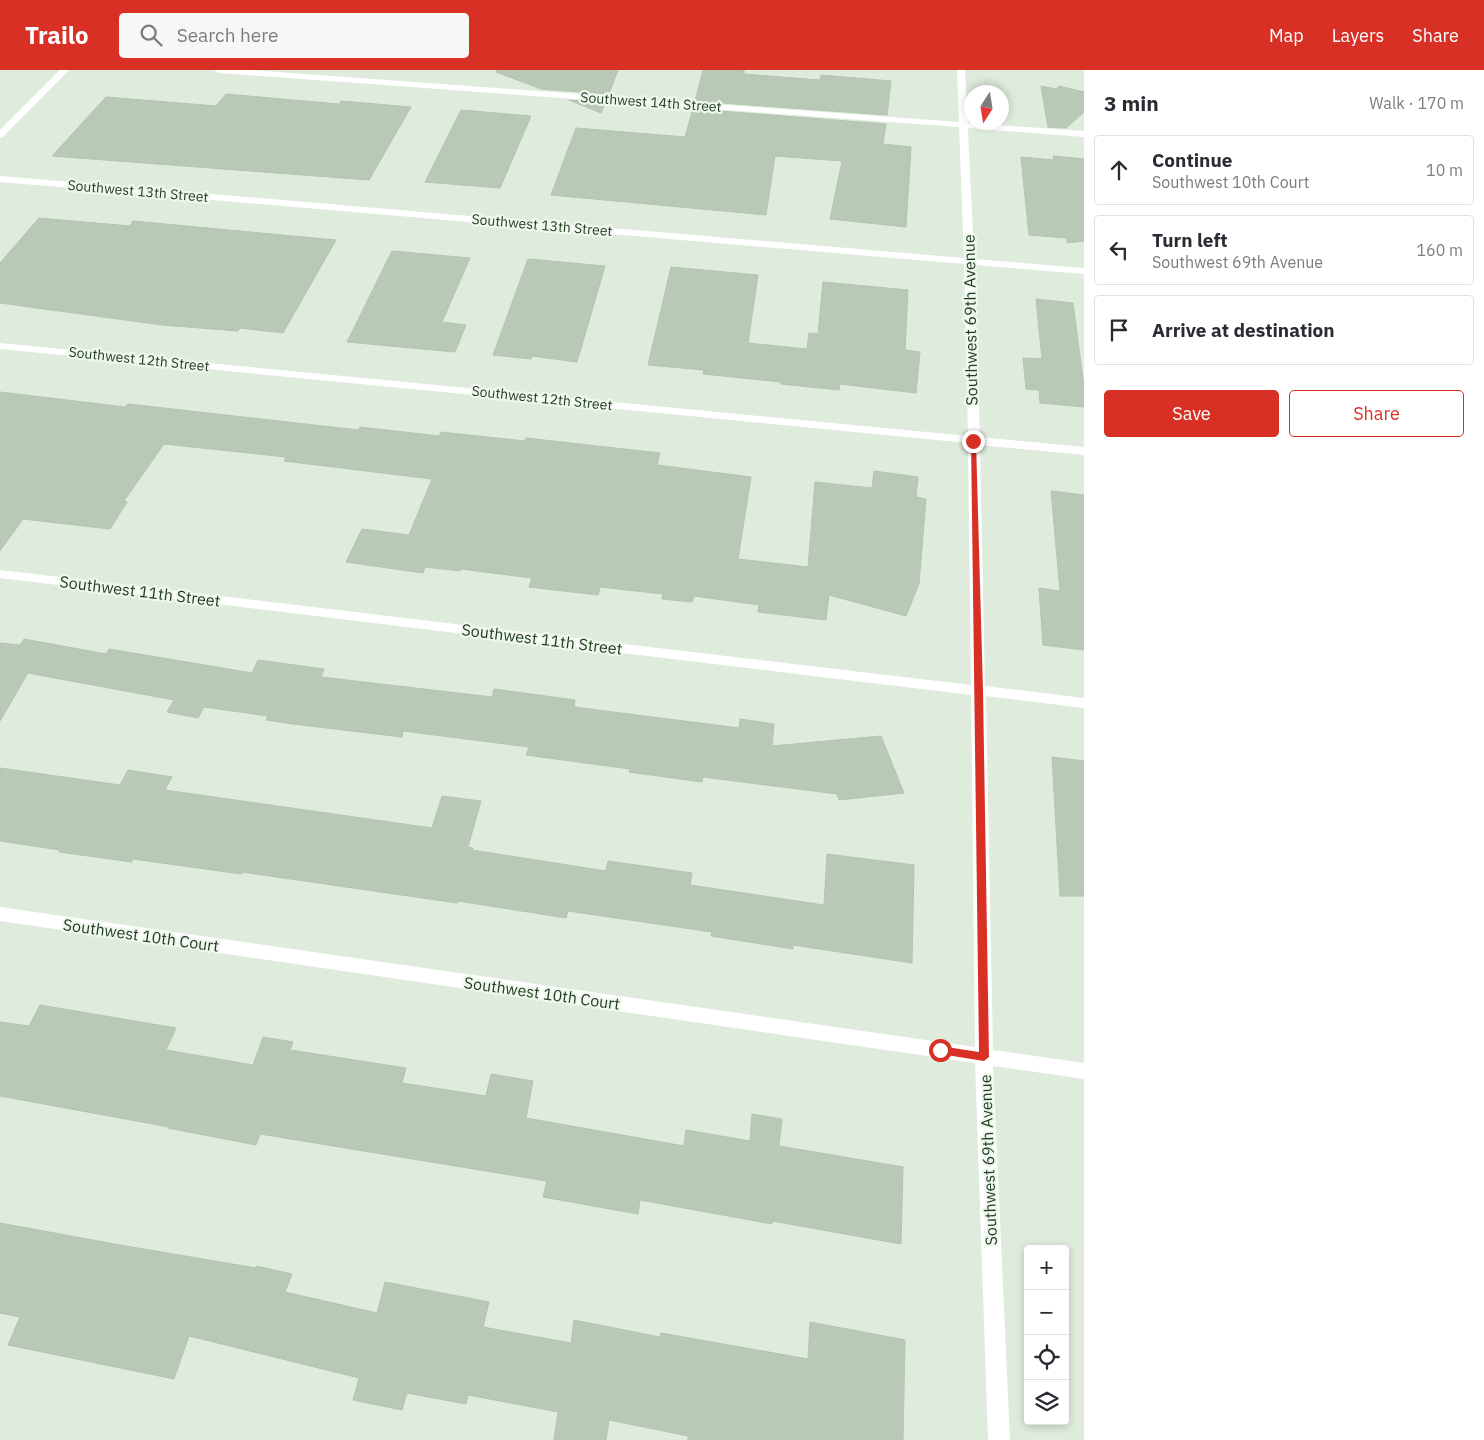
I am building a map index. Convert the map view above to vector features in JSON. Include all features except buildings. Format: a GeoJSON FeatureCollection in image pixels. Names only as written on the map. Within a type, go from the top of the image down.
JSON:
{"type":"FeatureCollection","features":[{"type":"Feature","properties":{"kind":"street"},"geometry":{"type":"LineString","coordinates":[[0,135],[65,70]]}},
{"type":"Feature","properties":{"kind":"street","name":"Southwest 14th Street"},"geometry":{"type":"LineString","coordinates":[[218,70],[964,125]]}},
{"type":"Feature","properties":{"kind":"street","name":"Southwest 69th Avenue"},"geometry":{"type":"LineString","coordinates":[[961,70],[964,125]]}},
{"type":"Feature","properties":{"kind":"street","name":"Southwest 14th Street"},"geometry":{"type":"LineString","coordinates":[[1009,128],[1084,134]]}},
{"type":"Feature","properties":{"kind":"street","name":"Southwest 69th Avenue"},"geometry":{"type":"LineString","coordinates":[[964,130],[979,691],[984,1057],[1000,1440]]}},
{"type":"Feature","properties":{"kind":"street","name":"Southwest 13th Street"},"geometry":{"type":"LineString","coordinates":[[0,179],[1084,271]]}},
{"type":"Feature","properties":{"kind":"street","name":"Southwest 12th Street"},"geometry":{"type":"LineString","coordinates":[[0,346],[1084,452]]}},
{"type":"Feature","properties":{"kind":"street","name":"Southwest 11th Street"},"geometry":{"type":"LineString","coordinates":[[0,574],[1084,703]]}},
{"type":"Feature","properties":{"kind":"street","name":"Southwest 10th Court"},"geometry":{"type":"LineString","coordinates":[[0,914],[1084,1071]]}},
{"type":"Feature","properties":{"kind":"route"},"geometry":{"type":"LineString","coordinates":[[940,1050],[984,1057],[979,691],[973,441]]}}]}
